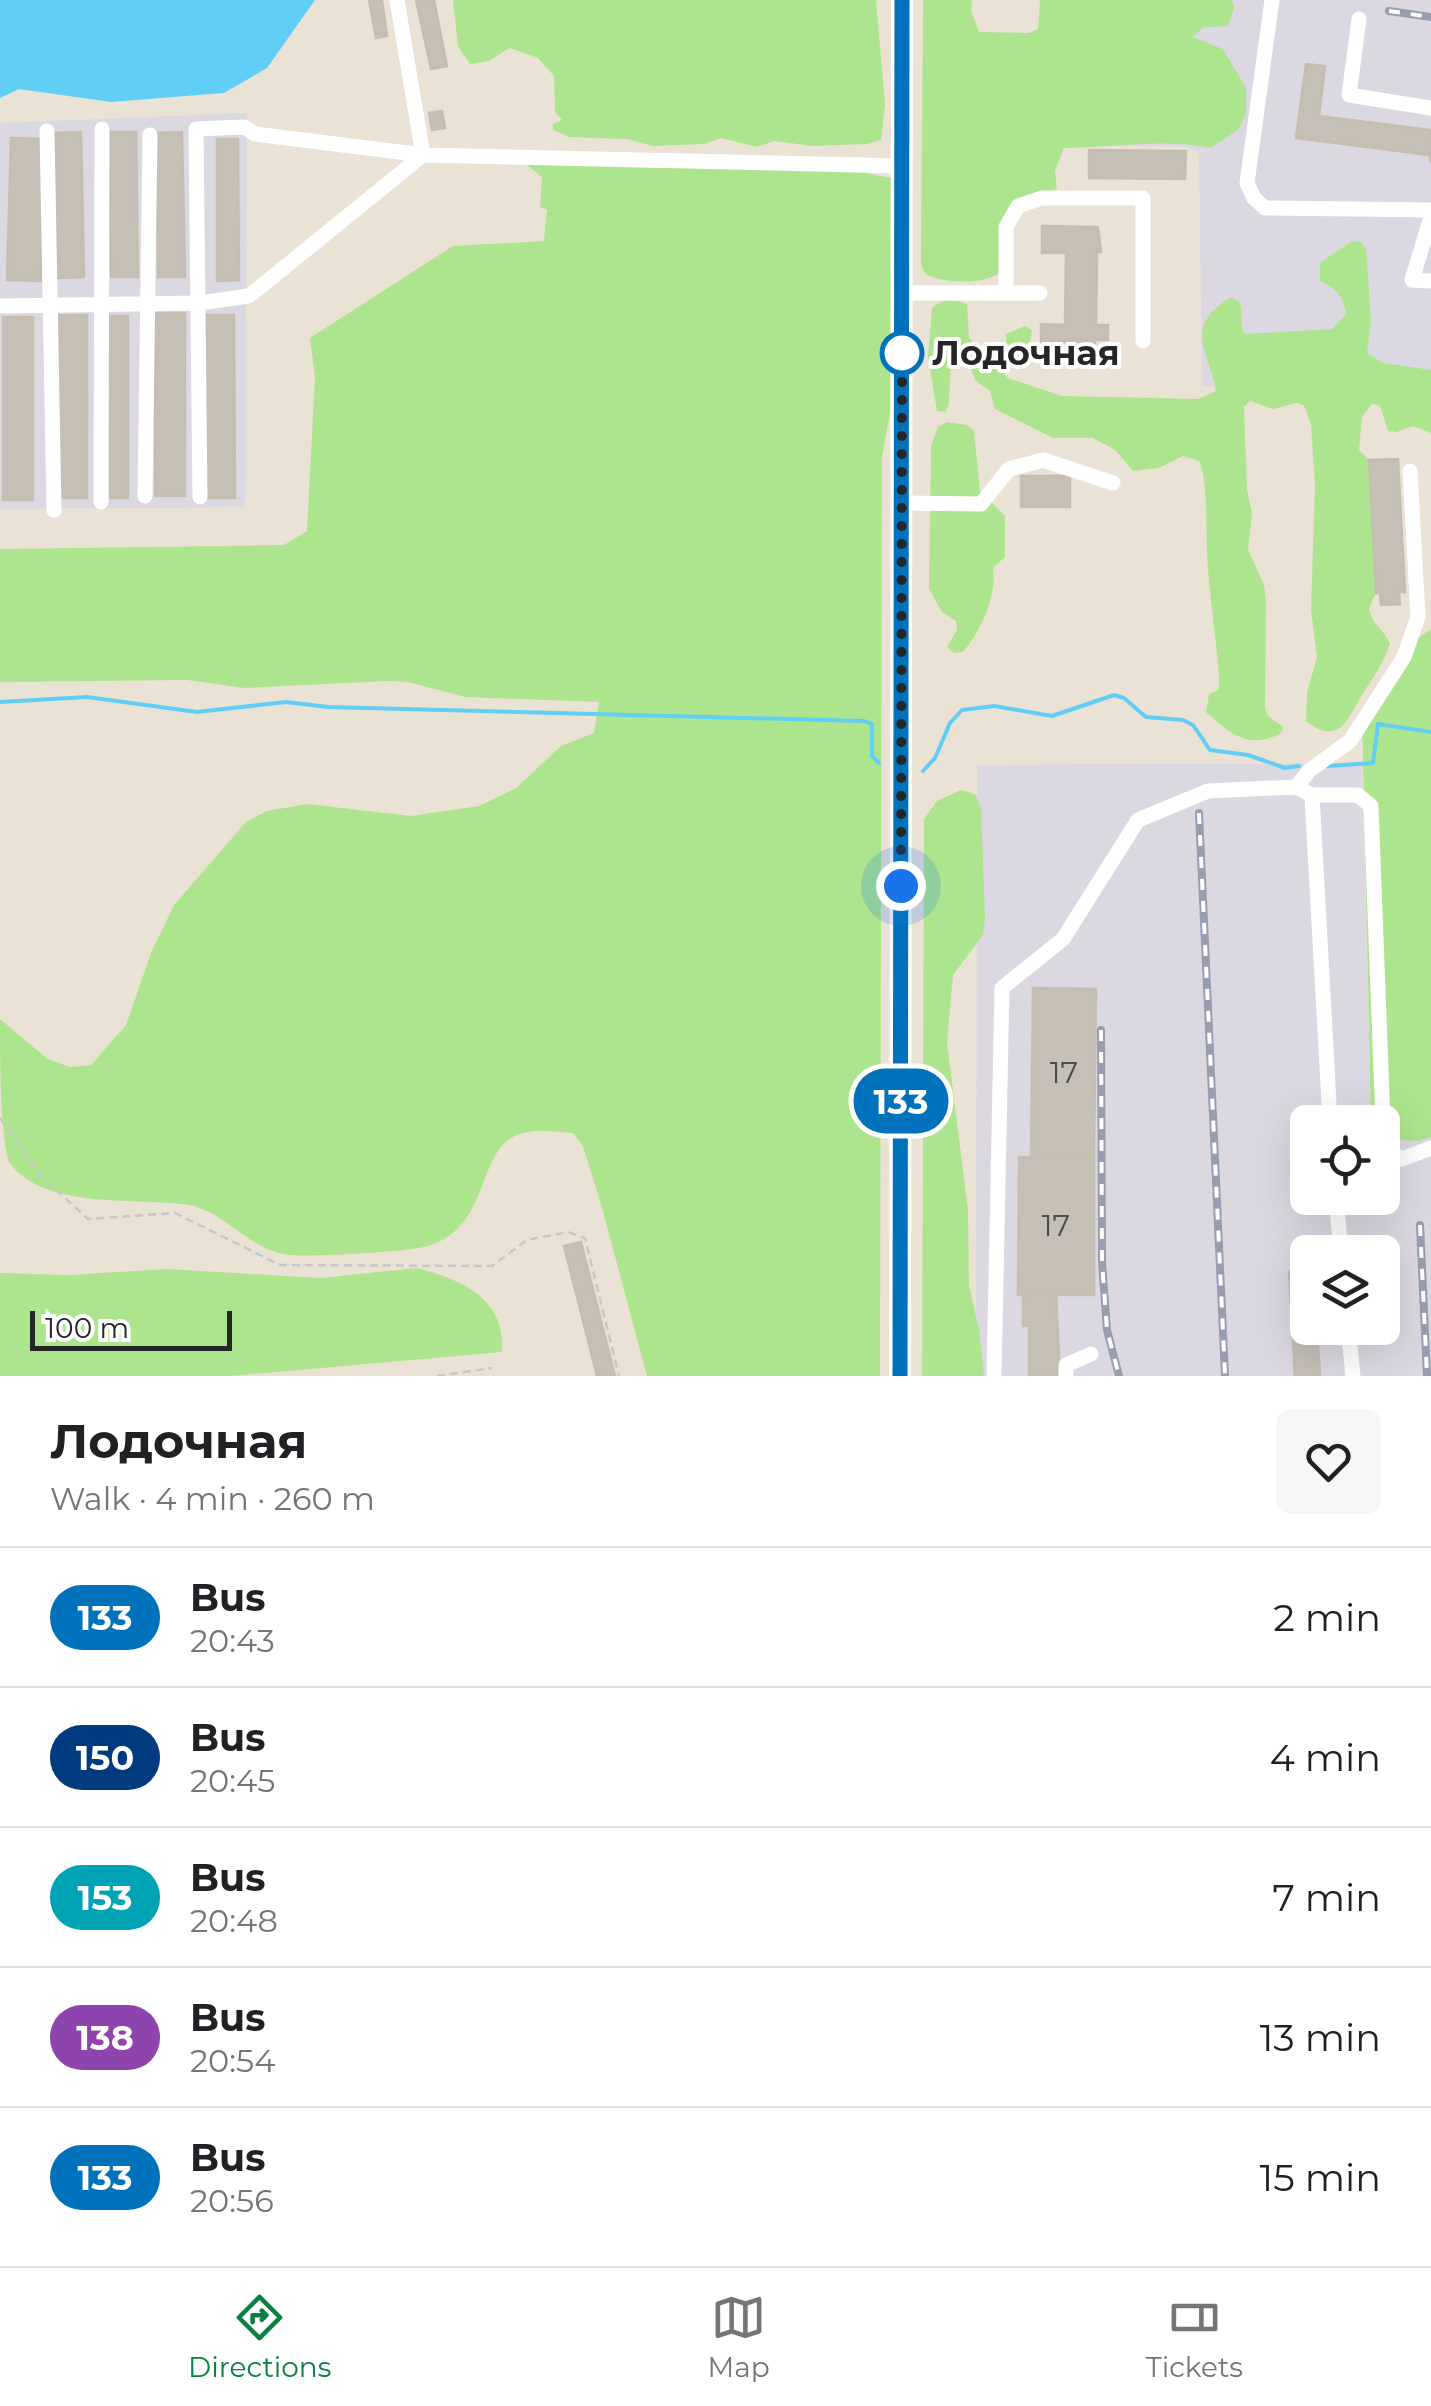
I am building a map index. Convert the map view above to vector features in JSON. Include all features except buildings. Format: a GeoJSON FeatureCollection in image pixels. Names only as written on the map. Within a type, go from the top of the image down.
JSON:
{"type":"FeatureCollection","features":[{"type":"Feature","properties":{"kind":"main road"},"geometry":{"type":"LineString","coordinates":[[900,1376],[902,0]]}},
{"type":"Feature","properties":{"kind":"lane"},"geometry":{"type":"LineString","coordinates":[[397,0],[423,155]]}},
{"type":"Feature","properties":{"kind":"lane"},"geometry":{"type":"LineString","coordinates":[[1272,0],[1247,183],[1254,198],[1265,208],[1431,213],[1412,280],[1431,282]]}},
{"type":"Feature","properties":{"kind":"lane"},"geometry":{"type":"LineString","coordinates":[[1359,18],[1349,94],[1431,108]]}},
{"type":"Feature","properties":{"kind":"lane"},"geometry":{"type":"LineString","coordinates":[[200,497],[196,129],[244,127],[255,134],[423,155],[900,166]]}},
{"type":"Feature","properties":{"kind":"lane"},"geometry":{"type":"LineString","coordinates":[[101,502],[102,129]]}},
{"type":"Feature","properties":{"kind":"lane"},"geometry":{"type":"LineString","coordinates":[[47,131],[54,510]]}},
{"type":"Feature","properties":{"kind":"lane"},"geometry":{"type":"LineString","coordinates":[[145,496],[150,135]]}},
{"type":"Feature","properties":{"kind":"lane"},"geometry":{"type":"LineString","coordinates":[[0,306],[198,303],[249,296],[423,155]]}},
{"type":"Feature","properties":{"kind":"lane"},"geometry":{"type":"LineString","coordinates":[[1006,293],[1006,227],[1018,206],[1042,198],[1144,198],[1143,341]]}},
{"type":"Feature","properties":{"kind":"lane"},"geometry":{"type":"LineString","coordinates":[[902,294],[1040,293]]}},
{"type":"Feature","properties":{"kind":"lane"},"geometry":{"type":"LineString","coordinates":[[902,504],[981,504],[1008,469],[1043,460],[1113,484]]}},
{"type":"Feature","properties":{"kind":"lane"},"geometry":{"type":"LineString","coordinates":[[1296,787],[1310,770],[1350,741],[1404,657],[1418,617],[1410,471]]}},
{"type":"Feature","properties":{"kind":"lane"},"geometry":{"type":"LineString","coordinates":[[994,1376],[1002,988],[1063,939],[1138,820],[1208,791],[1296,787],[1312,795],[1358,795],[1372,806],[1384,1149],[1402,1158],[1431,1148]]}},
{"type":"Feature","properties":{"kind":"lane"},"geometry":{"type":"LineString","coordinates":[[1312,795],[1329,1105]]}},
{"type":"Feature","properties":{"kind":"lane"},"geometry":{"type":"LineString","coordinates":[[1350,1345],[1353,1376]]}},
{"type":"Feature","properties":{"kind":"lane"},"geometry":{"type":"LineString","coordinates":[[1066,1376],[1066,1365],[1091,1354]]}},
{"type":"Feature","properties":{"kind":"path"},"geometry":{"type":"LineString","coordinates":[[0,1118],[39,1174],[88,1220],[175,1213],[280,1266],[492,1266],[527,1240],[568,1232],[586,1238],[619,1376]]}},
{"type":"Feature","properties":{"kind":"path"},"geometry":{"type":"LineString","coordinates":[[437,1376],[492,1368]]}},
{"type":"Feature","properties":{"kind":"shaded area"},"geometry":{"type":"Polygon","coordinates":[[[1043,0],[1431,0],[1431,391],[1202,386],[1199,154],[1187,147],[1039,145],[1043,0]]]}},
{"type":"Feature","properties":{"kind":"shaded area"},"geometry":{"type":"Polygon","coordinates":[[[247,113],[245,507],[0,509],[0,123],[247,113]]]}},
{"type":"Feature","properties":{"kind":"shaded area"},"geometry":{"type":"Polygon","coordinates":[[[1362,763],[1371,1105],[1290,1105],[1290,1215],[1400,1215],[1400,1137],[1431,1135],[1431,1376],[976,1376],[977,765],[1362,763]]]}},
{"type":"Feature","properties":{"kind":"green space"},"geometry":{"type":"Polygon","coordinates":[[[453,0],[876,0],[885,104],[881,140],[813,146],[774,141],[757,147],[721,138],[704,144],[653,146],[626,139],[569,137],[553,130],[553,124],[562,120],[555,112],[554,76],[538,58],[510,48],[489,61],[470,64],[458,46],[453,0]]]}},
{"type":"Feature","properties":{"kind":"green space"},"geometry":{"type":"Polygon","coordinates":[[[923,0],[972,0],[971,11],[979,32],[1029,33],[1038,29],[1040,0],[1232,0],[1234,8],[1228,26],[1204,27],[1192,37],[1223,49],[1246,88],[1246,113],[1239,129],[1211,148],[1156,144],[1064,148],[1055,171],[1057,189],[1014,204],[998,274],[972,281],[933,277],[925,274],[921,265],[923,0]]]}},
{"type":"Feature","properties":{"kind":"green space"},"geometry":{"type":"Polygon","coordinates":[[[526,164],[860,172],[891,178],[892,402],[882,457],[880,1376],[647,1376],[602,1208],[583,1146],[573,1133],[533,1131],[506,1142],[496,1155],[474,1205],[449,1236],[428,1246],[360,1254],[276,1252],[203,1209],[68,1195],[24,1178],[9,1162],[2,1114],[0,1019],[48,1059],[70,1067],[91,1065],[126,1025],[151,953],[174,905],[246,822],[267,811],[307,804],[411,816],[479,806],[516,788],[561,746],[594,733],[599,702],[465,697],[408,682],[245,688],[187,680],[0,682],[0,549],[284,545],[307,531],[315,377],[310,338],[453,246],[544,241],[547,209],[540,208],[542,177],[526,164]]]}},
{"type":"Feature","properties":{"kind":"green space"},"geometry":{"type":"Polygon","coordinates":[[[1352,241],[1361,242],[1366,249],[1371,319],[1367,353],[1383,363],[1431,370],[1431,433],[1413,426],[1388,431],[1380,405],[1372,404],[1362,417],[1359,450],[1369,460],[1376,593],[1369,609],[1390,644],[1342,726],[1327,731],[1306,721],[1307,693],[1317,657],[1311,610],[1315,485],[1311,424],[1304,406],[1297,403],[1273,409],[1250,401],[1244,407],[1247,489],[1252,514],[1248,550],[1264,584],[1266,601],[1265,709],[1269,717],[1284,727],[1280,734],[1268,739],[1248,740],[1206,712],[1209,694],[1218,690],[1219,681],[1205,492],[1199,461],[1183,456],[1159,468],[1133,471],[1115,450],[1093,438],[1053,438],[995,409],[990,391],[976,381],[965,355],[951,361],[949,404],[945,412],[937,411],[928,357],[932,308],[948,300],[967,304],[969,338],[1008,378],[1062,396],[1198,399],[1216,391],[1203,329],[1216,308],[1231,297],[1239,301],[1245,334],[1332,329],[1346,314],[1345,308],[1338,294],[1320,281],[1320,263],[1352,241]]]}},
{"type":"Feature","properties":{"kind":"green space"},"geometry":{"type":"Polygon","coordinates":[[[1025,326],[1032,330],[1027,361],[1013,365],[1007,360],[1006,334],[1025,326]]]}},
{"type":"Feature","properties":{"kind":"green space"},"geometry":{"type":"Polygon","coordinates":[[[947,422],[967,425],[974,431],[980,491],[1005,516],[1005,557],[993,568],[993,590],[986,613],[963,652],[954,653],[947,647],[957,630],[956,621],[942,612],[929,589],[931,445],[938,427],[947,422]]]}},
{"type":"Feature","properties":{"kind":"green space"},"geometry":{"type":"Polygon","coordinates":[[[1431,629],[1431,1137],[1419,1141],[1400,1140],[1400,1105],[1371,1105],[1362,716],[1417,639],[1431,629]]]}},
{"type":"Feature","properties":{"kind":"green space"},"geometry":{"type":"Polygon","coordinates":[[[961,790],[975,794],[981,807],[985,918],[983,935],[953,975],[947,1042],[968,1210],[969,1285],[984,1376],[922,1376],[924,819],[937,801],[961,790]]]}},
{"type":"Feature","properties":{"kind":"green space"},"geometry":{"type":"Polygon","coordinates":[[[417,1268],[465,1286],[489,1305],[497,1318],[502,1352],[230,1376],[0,1376],[0,1273],[69,1275],[166,1269],[321,1278],[417,1268]]]}},
{"type":"Feature","properties":{"kind":"water"},"geometry":{"type":"Polygon","coordinates":[[[0,0],[315,0],[267,68],[224,93],[111,102],[19,89],[0,98],[0,0]]]}},
{"type":"Feature","properties":{"kind":"waterway"},"geometry":{"type":"LineString","coordinates":[[923,771],[935,758],[950,723],[962,710],[994,706],[1052,716],[1114,695],[1124,698],[1146,717],[1183,720],[1193,725],[1210,750],[1248,755],[1285,768],[1299,766]]}},
{"type":"Feature","properties":{"kind":"waterway"},"geometry":{"type":"LineString","coordinates":[[0,702],[87,697],[197,712],[286,702],[328,707],[864,721],[872,724],[872,756],[879,763]]}},
{"type":"Feature","properties":{"kind":"waterway"},"geometry":{"type":"LineString","coordinates":[[1327,766],[1373,763],[1378,724],[1431,732]]}},
{"type":"Feature","properties":{"kind":"railway"},"geometry":{"type":"LineString","coordinates":[[1389,11],[1431,17]]}},
{"type":"Feature","properties":{"kind":"railway"},"geometry":{"type":"LineString","coordinates":[[1199,813],[1225,1376]]}},
{"type":"Feature","properties":{"kind":"railway"},"geometry":{"type":"LineString","coordinates":[[1101,1030],[1102,1262],[1107,1330],[1119,1376]]}},
{"type":"Feature","properties":{"kind":"railway"},"geometry":{"type":"LineString","coordinates":[[1420,1225],[1427,1376]]}},
{"type":"Feature","properties":{"kind":"bus line","name":"133"},"geometry":{"type":"LineString","coordinates":[[900,1376],[902,0]]}},
{"type":"Feature","properties":{"kind":"place","name":"Лодочная"},"geometry":{"type":"Point","coordinates":[902,353]}},
{"type":"Feature","properties":{"kind":"route"},"geometry":{"type":"LineString","coordinates":[[901,886],[902,353]]}}]}
